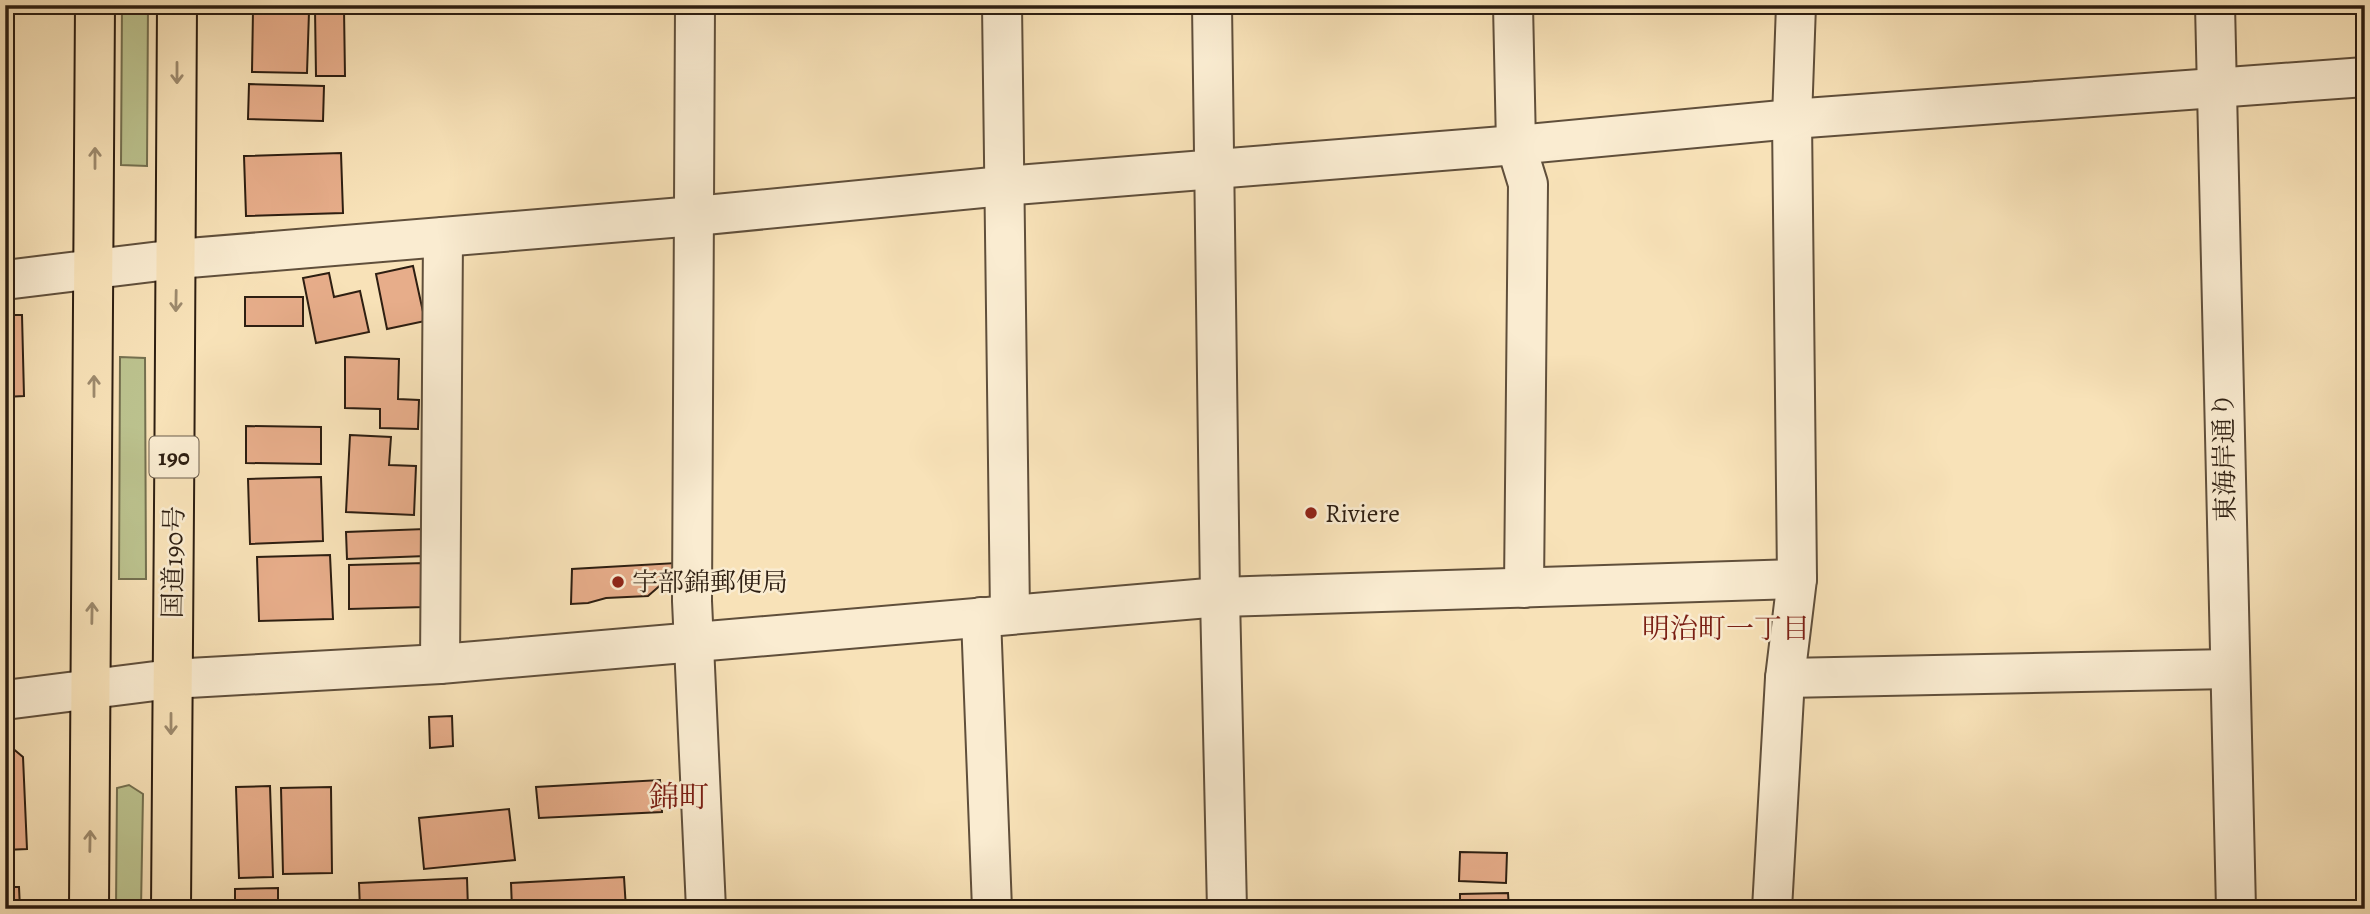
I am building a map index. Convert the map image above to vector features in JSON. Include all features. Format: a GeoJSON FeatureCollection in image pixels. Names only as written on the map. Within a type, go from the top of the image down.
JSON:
{"type":"FeatureCollection","features":[{"type":"Feature","properties":{"kind":"highway"},"geometry":{"type":"LineString","coordinates":[[89,909],[95,5]]}},
{"type":"Feature","properties":{"kind":"highway","name":"国道190号"},"geometry":{"type":"LineString","coordinates":[[172,909],[171,679],[177,259],[177,5]]}},
{"type":"Feature","properties":{"kind":"street"},"geometry":{"type":"LineString","coordinates":[[695,5],[692,587],[706,909]]}},
{"type":"Feature","properties":{"kind":"street"},"geometry":{"type":"LineString","coordinates":[[992,909],[1003,186],[1002,5]]}},
{"type":"Feature","properties":{"kind":"street"},"geometry":{"type":"LineString","coordinates":[[1212,5],[1227,909]]}},
{"type":"Feature","properties":{"kind":"street"},"geometry":{"type":"LineString","coordinates":[[1513,5],[1516,145],[1528,184],[1524,588]]}},
{"type":"Feature","properties":{"kind":"street"},"geometry":{"type":"LineString","coordinates":[[1772,909],[1785,678],[1797,579],[1792,119],[1796,5]]}},
{"type":"Feature","properties":{"kind":"street","name":"東海岸通り"},"geometry":{"type":"LineString","coordinates":[[2215,5],[2236,909]]}},
{"type":"Feature","properties":{"kind":"street"},"geometry":{"type":"LineString","coordinates":[[5,280],[177,259],[695,216],[1003,186],[1516,145],[1792,119],[2365,77]]}},
{"type":"Feature","properties":{"kind":"street"},"geometry":{"type":"LineString","coordinates":[[440,664],[443,237]]}},
{"type":"Feature","properties":{"kind":"street"},"geometry":{"type":"LineString","coordinates":[[5,700],[171,679],[440,664],[1220,597],[1797,579]]}},
{"type":"Feature","properties":{"kind":"street"},"geometry":{"type":"LineString","coordinates":[[1785,678],[2229,668]]}},
{"type":"Feature","properties":{"kind":"green space"},"geometry":{"type":"Polygon","coordinates":[[[122,5],[148,5],[147,166],[121,165],[122,5]]]}},
{"type":"Feature","properties":{"kind":"green space"},"geometry":{"type":"Polygon","coordinates":[[[120,357],[145,358],[146,579],[119,579],[120,357]]]}},
{"type":"Feature","properties":{"kind":"green space"},"geometry":{"type":"Polygon","coordinates":[[[129,785],[143,794],[141,909],[116,909],[117,788],[129,785]]]}},
{"type":"Feature","properties":{"kind":"building"},"geometry":{"type":"Polygon","coordinates":[[[315,9],[344,9],[345,76],[316,76],[315,9]]]}},
{"type":"Feature","properties":{"kind":"building"},"geometry":{"type":"Polygon","coordinates":[[[253,10],[309,12],[307,73],[252,72],[253,10]]]}},
{"type":"Feature","properties":{"kind":"building"},"geometry":{"type":"Polygon","coordinates":[[[249,84],[324,86],[323,121],[248,119],[249,84]]]}},
{"type":"Feature","properties":{"kind":"building"},"geometry":{"type":"Polygon","coordinates":[[[341,153],[343,213],[246,216],[244,156],[341,153]]]}},
{"type":"Feature","properties":{"kind":"building"},"geometry":{"type":"Polygon","coordinates":[[[413,266],[425,321],[387,329],[376,274],[413,266]]]}},
{"type":"Feature","properties":{"kind":"building"},"geometry":{"type":"Polygon","coordinates":[[[329,273],[334,297],[360,291],[369,332],[316,343],[303,278],[329,273]]]}},
{"type":"Feature","properties":{"kind":"building"},"geometry":{"type":"Polygon","coordinates":[[[245,297],[303,297],[303,326],[245,326],[245,297]]]}},
{"type":"Feature","properties":{"kind":"building"},"geometry":{"type":"Polygon","coordinates":[[[5,315],[22,315],[24,396],[5,397],[5,315]]]}},
{"type":"Feature","properties":{"kind":"building"},"geometry":{"type":"Polygon","coordinates":[[[345,357],[399,359],[398,399],[419,400],[418,429],[380,428],[380,409],[345,408],[345,357]]]}},
{"type":"Feature","properties":{"kind":"building"},"geometry":{"type":"Polygon","coordinates":[[[246,426],[321,427],[321,464],[246,463],[246,426]]]}},
{"type":"Feature","properties":{"kind":"building"},"geometry":{"type":"Polygon","coordinates":[[[350,435],[391,437],[389,465],[416,466],[414,515],[346,512],[350,435]]]}},
{"type":"Feature","properties":{"kind":"building"},"geometry":{"type":"Polygon","coordinates":[[[321,477],[323,541],[250,544],[248,479],[321,477]]]}},
{"type":"Feature","properties":{"kind":"building"},"geometry":{"type":"Polygon","coordinates":[[[425,529],[426,556],[347,559],[346,532],[425,529]]]}},
{"type":"Feature","properties":{"kind":"building"},"geometry":{"type":"Polygon","coordinates":[[[330,555],[333,619],[259,621],[257,557],[330,555]]]}},
{"type":"Feature","properties":{"kind":"building"},"geometry":{"type":"Polygon","coordinates":[[[425,563],[425,607],[349,609],[349,565],[425,563]]]}},
{"type":"Feature","properties":{"kind":"building"},"geometry":{"type":"Polygon","coordinates":[[[676,563],[671,576],[648,596],[606,598],[571,604],[572,569],[676,563]]]}},
{"type":"Feature","properties":{"kind":"building"},"geometry":{"type":"Polygon","coordinates":[[[452,716],[453,746],[430,748],[429,717],[452,716]]]}},
{"type":"Feature","properties":{"kind":"building"},"geometry":{"type":"Polygon","coordinates":[[[5,742],[23,757],[27,849],[5,850],[5,742]]]}},
{"type":"Feature","properties":{"kind":"building"},"geometry":{"type":"Polygon","coordinates":[[[660,780],[662,812],[539,818],[536,787],[660,780]]]}},
{"type":"Feature","properties":{"kind":"building"},"geometry":{"type":"Polygon","coordinates":[[[270,786],[273,877],[239,878],[236,787],[270,786]]]}},
{"type":"Feature","properties":{"kind":"building"},"geometry":{"type":"Polygon","coordinates":[[[331,787],[332,873],[283,874],[281,788],[331,787]]]}},
{"type":"Feature","properties":{"kind":"building"},"geometry":{"type":"Polygon","coordinates":[[[509,809],[515,860],[424,869],[419,818],[509,809]]]}},
{"type":"Feature","properties":{"kind":"building"},"geometry":{"type":"Polygon","coordinates":[[[1460,852],[1507,853],[1506,883],[1459,881],[1460,852]]]}},
{"type":"Feature","properties":{"kind":"building"},"geometry":{"type":"Polygon","coordinates":[[[624,877],[626,909],[512,909],[511,883],[624,877]]]}},
{"type":"Feature","properties":{"kind":"building"},"geometry":{"type":"Polygon","coordinates":[[[467,878],[468,909],[360,909],[359,883],[467,878]]]}},
{"type":"Feature","properties":{"kind":"building"},"geometry":{"type":"Polygon","coordinates":[[[5,887],[19,887],[20,909],[5,909],[5,887]]]}},
{"type":"Feature","properties":{"kind":"building"},"geometry":{"type":"Polygon","coordinates":[[[278,888],[278,902],[321,902],[321,909],[235,909],[235,889],[278,888]]]}},
{"type":"Feature","properties":{"kind":"building"},"geometry":{"type":"Polygon","coordinates":[[[1508,893],[1509,909],[1460,909],[1460,894],[1508,893]]]}},
{"type":"Feature","properties":{"kind":"place","name":"Riviere"},"geometry":{"type":"Point","coordinates":[1311,513]}},
{"type":"Feature","properties":{"kind":"place","name":"宇部錦郵便局"},"geometry":{"type":"Point","coordinates":[618,582]}},
{"type":"Feature","properties":{"kind":"district","name":"明治町一丁目"},"geometry":{"type":"Point","coordinates":[1726,628]}},
{"type":"Feature","properties":{"kind":"district","name":"錦町"},"geometry":{"type":"Point","coordinates":[679,797]}}]}
